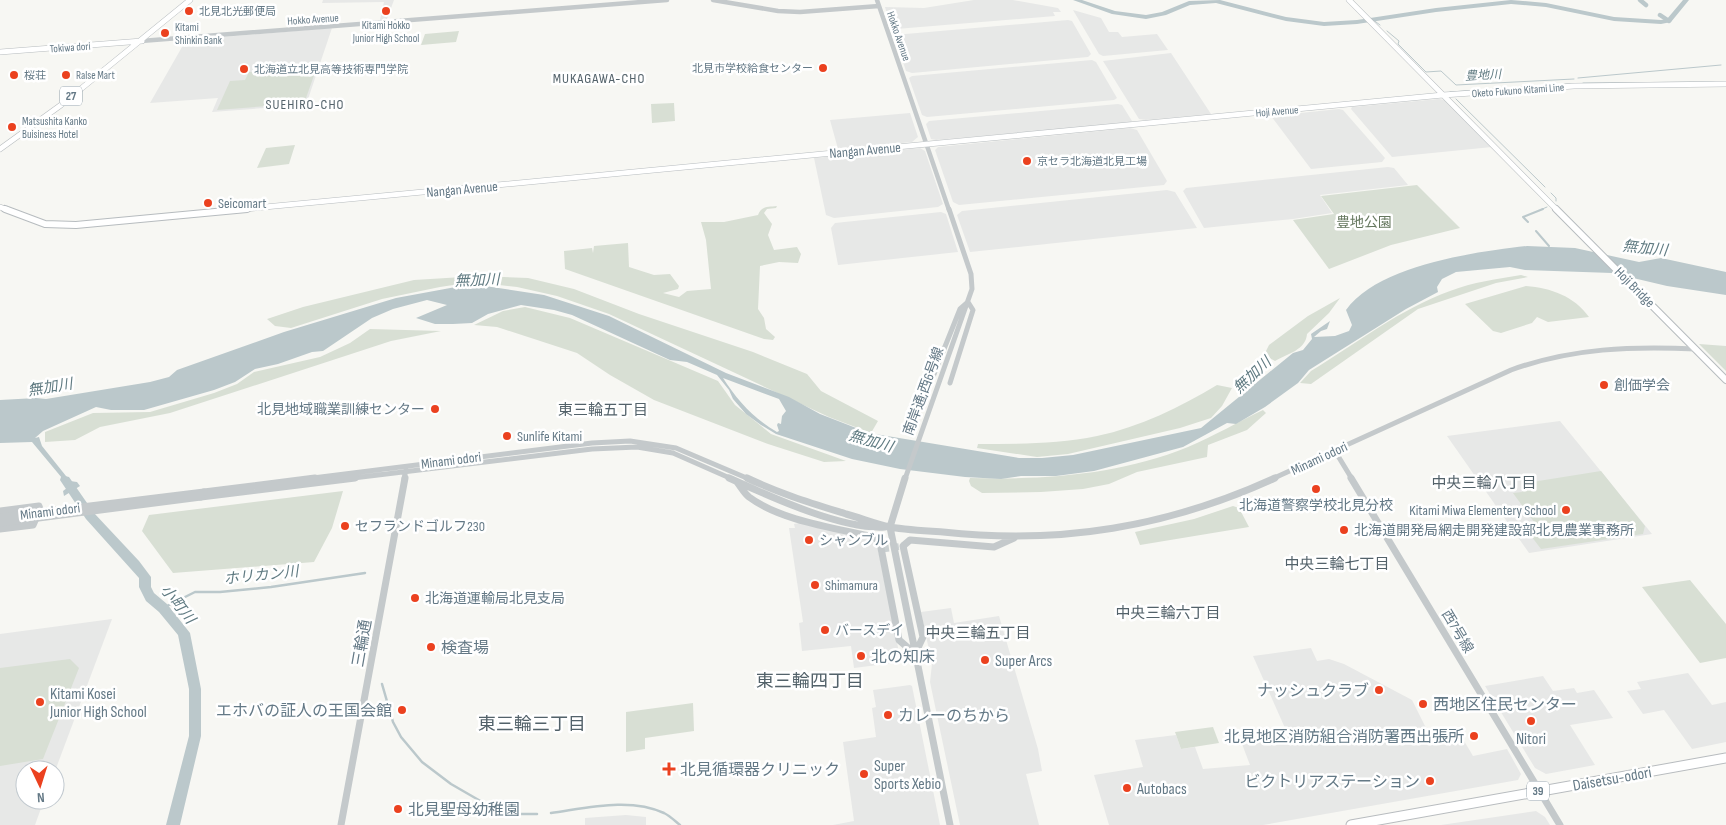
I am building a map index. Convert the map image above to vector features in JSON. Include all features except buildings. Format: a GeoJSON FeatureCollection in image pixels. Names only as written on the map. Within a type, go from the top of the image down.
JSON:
{"type":"FeatureCollection","features":[{"type":"Feature","properties":{"kind":"highway","name":"Daisetsu-odori"},"geometry":{"type":"LineString","coordinates":[[1350,825],[1726,758]]}},
{"type":"Feature","properties":{"kind":"main road","name":"27"},"geometry":{"type":"LineString","coordinates":[[0,149],[50,113],[190,0]]}},
{"type":"Feature","properties":{"kind":"main road","name":"27"},"geometry":{"type":"LineString","coordinates":[[141,41],[162,27],[194,0]]}},
{"type":"Feature","properties":{"kind":"main road"},"geometry":{"type":"LineString","coordinates":[[1349,0],[1443,95]]}},
{"type":"Feature","properties":{"kind":"main road","name":"Tokiwa dori"},"geometry":{"type":"LineString","coordinates":[[0,52],[141,41]]}},
{"type":"Feature","properties":{"kind":"main road","name":"Oketo Fukuno Kitami Line"},"geometry":{"type":"LineString","coordinates":[[1443,95],[1574,86],[1726,84]]}},
{"type":"Feature","properties":{"kind":"main road","name":"Hoji Avenue"},"geometry":{"type":"LineString","coordinates":[[927,144],[1443,95]]}},
{"type":"Feature","properties":{"kind":"main road","name":"Hoji Bridge"},"geometry":{"type":"LineString","coordinates":[[1443,95],[1696,349]]}},
{"type":"Feature","properties":{"kind":"main road","name":"Nangan Avenue"},"geometry":{"type":"LineString","coordinates":[[0,207],[45,224],[76,225],[927,144]]}},
{"type":"Feature","properties":{"kind":"main road"},"geometry":{"type":"LineString","coordinates":[[1696,349],[1726,380]]}},
{"type":"Feature","properties":{"kind":"street","name":"Hokko Avenue"},"geometry":{"type":"LineString","coordinates":[[141,41],[666,0]]}},
{"type":"Feature","properties":{"kind":"street","name":"Hokko Avenue"},"geometry":{"type":"LineString","coordinates":[[713,0],[778,11],[800,12],[879,6],[927,144]]}},
{"type":"Feature","properties":{"kind":"street"},"geometry":{"type":"LineString","coordinates":[[877,0],[879,6]]}},
{"type":"Feature","properties":{"kind":"street","name":"南岸通;西6号線"},"geometry":{"type":"LineString","coordinates":[[927,144],[972,274],[972,289],[896,503],[890,527],[914,654],[950,825]]}},
{"type":"Feature","properties":{"kind":"street"},"geometry":{"type":"LineString","coordinates":[[932,379],[960,309],[968,302],[973,310],[950,383]]}},
{"type":"Feature","properties":{"kind":"street","name":"Minami odori"},"geometry":{"type":"LineString","coordinates":[[0,523],[592,443],[625,441],[653,443],[692,454],[782,495],[890,527],[936,533],[1016,537],[1087,533],[1147,523],[1189,512],[1238,495],[1511,370],[1548,357],[1592,348],[1631,346],[1696,349]]}},
{"type":"Feature","properties":{"kind":"street","name":"Minami odori"},"geometry":{"type":"LineString","coordinates":[[407,469],[592,449],[630,447],[673,453],[780,501],[838,520],[872,528],[890,527]]}},
{"type":"Feature","properties":{"kind":"street","name":"西7号線"},"geometry":{"type":"LineString","coordinates":[[1334,451],[1560,825]]}},
{"type":"Feature","properties":{"kind":"street","name":"三輪通"},"geometry":{"type":"LineString","coordinates":[[341,825],[407,469]]}},
{"type":"Feature","properties":{"kind":"street"},"geometry":{"type":"LineString","coordinates":[[736,480],[747,496],[772,508],[810,521],[874,537],[880,543],[899,640],[914,654],[923,637],[903,546],[910,540],[994,547],[1016,537]]}},
{"type":"Feature","properties":{"kind":"street","name":"Minami odori"},"geometry":{"type":"LineString","coordinates":[[0,517],[202,495]]}},
{"type":"Feature","properties":{"kind":"street"},"geometry":{"type":"LineString","coordinates":[[0,511],[39,506],[40,509],[32,525],[0,529]]}},
{"type":"Feature","properties":{"kind":"shaded area","name":"Kitami Hokko Junior High School"},"geometry":{"type":"Polygon","coordinates":[[[323,0],[394,0],[387,19],[380,20],[384,2],[322,3],[323,0]]]}},
{"type":"Feature","properties":{"kind":"shaded area"},"geometry":{"type":"Polygon","coordinates":[[[974,0],[1013,0],[1058,8],[1061,12],[1053,12],[1055,16],[896,29],[891,27],[885,7],[924,8],[974,0]]]}},
{"type":"Feature","properties":{"kind":"shaded area"},"geometry":{"type":"Polygon","coordinates":[[[1073,10],[1101,18],[1109,32],[1118,32],[1122,37],[1157,34],[1168,50],[1103,56],[1099,54],[1073,10]]]}},
{"type":"Feature","properties":{"kind":"shaded area"},"geometry":{"type":"Polygon","coordinates":[[[1072,21],[1091,54],[1088,57],[912,73],[906,71],[894,35],[1072,21]]]}},
{"type":"Feature","properties":{"kind":"shaded area","name":"北海道立北見高等技術専門学院"},"geometry":{"type":"Polygon","coordinates":[[[332,28],[306,105],[212,112],[218,98],[150,103],[186,40],[332,28]]]}},
{"type":"Feature","properties":{"kind":"shaded area"},"geometry":{"type":"Polygon","coordinates":[[[1171,53],[1211,114],[1139,119],[1103,61],[1171,53]]]}},
{"type":"Feature","properties":{"kind":"shaded area"},"geometry":{"type":"Polygon","coordinates":[[[1092,60],[1096,62],[1117,98],[1114,100],[927,117],[922,115],[909,78],[912,76],[1092,60]]]}},
{"type":"Feature","properties":{"kind":"shaded area"},"geometry":{"type":"Polygon","coordinates":[[[1445,100],[1492,147],[1392,157],[1351,109],[1352,107],[1445,100]]]}},
{"type":"Feature","properties":{"kind":"shaded area"},"geometry":{"type":"Polygon","coordinates":[[[1122,105],[1132,121],[1130,123],[936,140],[931,139],[926,124],[929,121],[1122,105]]]}},
{"type":"Feature","properties":{"kind":"shaded area"},"geometry":{"type":"Polygon","coordinates":[[[1343,110],[1385,158],[1382,162],[1311,169],[1271,116],[1343,110]]]}},
{"type":"Feature","properties":{"kind":"shaded area"},"geometry":{"type":"Polygon","coordinates":[[[910,113],[918,137],[912,142],[838,149],[830,120],[910,113]]]}},
{"type":"Feature","properties":{"kind":"shaded area"},"geometry":{"type":"Polygon","coordinates":[[[1130,128],[1137,130],[1167,181],[1164,185],[959,205],[953,202],[935,150],[938,147],[1130,128]]]}},
{"type":"Feature","properties":{"kind":"shaded area"},"geometry":{"type":"Polygon","coordinates":[[[920,148],[925,151],[943,204],[938,207],[834,218],[826,215],[814,158],[920,148]]]}},
{"type":"Feature","properties":{"kind":"shaded area"},"geometry":{"type":"Polygon","coordinates":[[[1388,167],[1394,168],[1408,185],[1320,195],[1332,213],[1293,219],[1204,228],[1183,191],[1186,188],[1388,167]]]}},
{"type":"Feature","properties":{"kind":"shaded area"},"geometry":{"type":"Polygon","coordinates":[[[1167,190],[1175,192],[1197,228],[970,252],[957,215],[962,211],[1167,190]]]}},
{"type":"Feature","properties":{"kind":"shaded area"},"geometry":{"type":"Polygon","coordinates":[[[941,212],[946,214],[958,252],[838,265],[831,228],[835,223],[941,212]]]}},
{"type":"Feature","properties":{"kind":"shaded area","name":"Kitami Miwa Elementery School"},"geometry":{"type":"Polygon","coordinates":[[[1560,421],[1652,534],[1529,553],[1447,436],[1560,421]]]}},
{"type":"Feature","properties":{"kind":"shaded area"},"geometry":{"type":"Polygon","coordinates":[[[804,522],[872,541],[877,545],[901,662],[854,668],[851,646],[802,651],[799,623],[803,622],[789,528],[795,528],[794,524],[804,522]]]}},
{"type":"Feature","properties":{"kind":"shaded area"},"geometry":{"type":"Polygon","coordinates":[[[951,608],[954,623],[999,616],[1038,749],[1042,771],[1026,774],[1039,825],[960,825],[930,682],[932,664],[921,612],[951,608]]]}},
{"type":"Feature","properties":{"kind":"shaded area","name":"Kitami Kosei Junior High School"},"geometry":{"type":"Polygon","coordinates":[[[112,619],[59,760],[15,760],[15,810],[40,810],[35,825],[0,825],[0,634],[112,619]]]}},
{"type":"Feature","properties":{"kind":"shaded area"},"geometry":{"type":"Polygon","coordinates":[[[1311,648],[1317,661],[1329,659],[1344,664],[1412,700],[1429,734],[1457,729],[1473,756],[1507,749],[1521,774],[1518,780],[1263,825],[1109,825],[1094,775],[1143,767],[1135,740],[1176,735],[1181,749],[1195,747],[1203,769],[1250,765],[1242,744],[1289,737],[1253,656],[1311,648]]]}},
{"type":"Feature","properties":{"kind":"shaded area"},"geometry":{"type":"Polygon","coordinates":[[[1688,673],[1712,705],[1726,702],[1726,742],[1692,749],[1664,710],[1643,714],[1627,691],[1641,689],[1637,682],[1688,673]]]}},
{"type":"Feature","properties":{"kind":"shaded area"},"geometry":{"type":"Polygon","coordinates":[[[1543,676],[1553,691],[1574,688],[1577,693],[1594,690],[1613,718],[1570,725],[1595,765],[1546,774],[1535,768],[1485,686],[1543,676]]]}},
{"type":"Feature","properties":{"kind":"shaded area"},"geometry":{"type":"Polygon","coordinates":[[[912,686],[940,825],[833,825],[854,821],[843,742],[876,737],[872,708],[876,707],[873,690],[912,686]]]}},
{"type":"Feature","properties":{"kind":"shaded area"},"geometry":{"type":"Polygon","coordinates":[[[1536,811],[1545,817],[1550,825],[1441,825],[1536,811]]]}},
{"type":"Feature","properties":{"kind":"shaded area"},"geometry":{"type":"Polygon","coordinates":[[[626,815],[646,817],[646,825],[585,825],[585,818],[626,815]]]}},
{"type":"Feature","properties":{"kind":"green space"},"geometry":{"type":"Polygon","coordinates":[[[459,31],[456,42],[421,45],[425,34],[459,31]]]}},
{"type":"Feature","properties":{"kind":"green space"},"geometry":{"type":"Polygon","coordinates":[[[317,67],[306,98],[294,104],[217,110],[230,81],[245,80],[249,72],[317,67]]]}},
{"type":"Feature","properties":{"kind":"green space"},"geometry":{"type":"Polygon","coordinates":[[[674,103],[675,121],[652,123],[651,104],[674,103]]]}},
{"type":"Feature","properties":{"kind":"green space"},"geometry":{"type":"Polygon","coordinates":[[[295,145],[289,164],[257,168],[266,148],[295,145]]]}},
{"type":"Feature","properties":{"kind":"green space","name":"豊地公園"},"geometry":{"type":"Polygon","coordinates":[[[1417,185],[1460,228],[1391,245],[1329,269],[1293,220],[1334,214],[1321,196],[1417,185]]]}},
{"type":"Feature","properties":{"kind":"green space"},"geometry":{"type":"Polygon","coordinates":[[[777,206],[776,208],[767,209],[764,213],[772,224],[768,235],[774,250],[797,247],[801,254],[798,263],[779,262],[760,266],[758,309],[764,318],[766,329],[775,337],[773,340],[764,339],[565,269],[564,251],[592,248],[593,253],[594,246],[628,243],[629,267],[654,275],[670,274],[679,286],[678,289],[663,293],[679,297],[687,291],[711,289],[706,240],[701,222],[724,222],[758,215],[763,208],[777,206]]]}},
{"type":"Feature","properties":{"kind":"green space"},"geometry":{"type":"Polygon","coordinates":[[[1521,275],[1528,277],[1496,283],[1418,309],[1311,384],[1300,383],[1311,371],[1379,327],[1432,298],[1467,285],[1521,275]]]}},
{"type":"Feature","properties":{"kind":"green space"},"geometry":{"type":"Polygon","coordinates":[[[479,276],[528,278],[574,289],[639,314],[753,352],[807,374],[821,391],[878,421],[871,433],[829,417],[609,314],[557,296],[517,287],[473,282],[440,287],[382,299],[291,328],[275,326],[267,319],[303,307],[414,280],[479,276]]]}},
{"type":"Feature","properties":{"kind":"green space"},"geometry":{"type":"Polygon","coordinates":[[[1526,286],[1561,294],[1569,298],[1589,317],[1548,322],[1537,317],[1532,323],[1501,333],[1493,331],[1465,304],[1526,286]]]}},
{"type":"Feature","properties":{"kind":"green space"},"geometry":{"type":"Polygon","coordinates":[[[1340,298],[1329,313],[1307,334],[1300,348],[1275,361],[1264,355],[1269,345],[1308,316],[1340,298]]]}},
{"type":"Feature","properties":{"kind":"green space"},"geometry":{"type":"Polygon","coordinates":[[[525,307],[570,318],[718,381],[735,405],[771,434],[846,461],[824,462],[768,444],[654,400],[610,375],[577,353],[497,327],[474,325],[503,311],[525,307]]]}},
{"type":"Feature","properties":{"kind":"green space"},"geometry":{"type":"Polygon","coordinates":[[[370,329],[441,331],[391,341],[170,413],[100,427],[75,440],[45,442],[45,432],[93,413],[150,412],[214,393],[237,384],[254,372],[320,357],[350,343],[370,329]]]}},
{"type":"Feature","properties":{"kind":"green space"},"geometry":{"type":"Polygon","coordinates":[[[1699,344],[1726,346],[1726,371],[1699,344]]]}},
{"type":"Feature","properties":{"kind":"green space"},"geometry":{"type":"Polygon","coordinates":[[[1217,385],[1232,388],[1222,406],[1211,418],[1180,428],[1068,454],[1037,457],[977,448],[978,444],[1053,442],[1082,439],[1113,432],[1144,422],[1189,401],[1217,385]]]}},
{"type":"Feature","properties":{"kind":"green space"},"geometry":{"type":"Polygon","coordinates":[[[1263,410],[1266,413],[1247,430],[1208,445],[1207,457],[1137,472],[1109,484],[1083,489],[1041,492],[982,493],[971,486],[969,481],[970,478],[1025,478],[1080,474],[1135,464],[1188,447],[1263,410]]]}},
{"type":"Feature","properties":{"kind":"green space"},"geometry":{"type":"Polygon","coordinates":[[[1601,471],[1645,526],[1643,534],[1541,549],[1525,528],[1537,526],[1513,493],[1522,492],[1526,483],[1601,471]]]}},
{"type":"Feature","properties":{"kind":"green space"},"geometry":{"type":"Polygon","coordinates":[[[343,491],[332,528],[314,562],[173,573],[142,531],[149,515],[343,491]]]}},
{"type":"Feature","properties":{"kind":"green space"},"geometry":{"type":"Polygon","coordinates":[[[1233,506],[1239,508],[1249,527],[1140,545],[1135,532],[1194,519],[1233,506]]]}},
{"type":"Feature","properties":{"kind":"green space"},"geometry":{"type":"Polygon","coordinates":[[[1690,580],[1726,624],[1726,658],[1700,663],[1642,587],[1690,580]]]}},
{"type":"Feature","properties":{"kind":"green space"},"geometry":{"type":"Polygon","coordinates":[[[70,659],[79,668],[43,759],[15,760],[15,764],[0,766],[0,668],[70,659]]]}},
{"type":"Feature","properties":{"kind":"green space"},"geometry":{"type":"Polygon","coordinates":[[[693,703],[694,731],[645,738],[645,749],[626,752],[626,712],[693,703]]]}},
{"type":"Feature","properties":{"kind":"green space"},"geometry":{"type":"Polygon","coordinates":[[[1213,727],[1219,743],[1181,749],[1175,732],[1213,727]]]}},
{"type":"Feature","properties":{"kind":"water","name":"無加川"},"geometry":{"type":"Polygon","coordinates":[[[1527,246],[1575,248],[1639,262],[1661,258],[1726,272],[1726,295],[1667,286],[1612,273],[1525,270],[1510,267],[1456,272],[1442,279],[1437,287],[1438,292],[1406,309],[1309,370],[1298,383],[1265,407],[1236,424],[1227,423],[1183,447],[1094,471],[1056,476],[1021,476],[1001,479],[965,477],[900,469],[852,459],[776,434],[761,425],[746,414],[717,375],[687,362],[670,360],[572,315],[521,305],[488,314],[472,323],[435,324],[416,318],[447,305],[427,300],[393,309],[372,318],[323,351],[312,352],[278,364],[255,369],[235,382],[214,390],[144,410],[111,410],[96,407],[43,431],[35,438],[39,437],[42,446],[70,481],[77,482],[80,486],[64,496],[63,491],[67,488],[67,484],[32,442],[0,443],[0,400],[46,399],[150,382],[169,377],[177,370],[284,332],[396,298],[472,284],[544,295],[609,316],[726,373],[789,397],[820,414],[869,433],[1019,458],[1073,455],[1201,428],[1293,353],[1303,350],[1312,339],[1311,334],[1330,321],[1327,329],[1314,337],[1335,336],[1349,331],[1352,325],[1346,310],[1361,295],[1380,282],[1429,263],[1481,252],[1527,246]],[[723,378],[747,408],[777,432],[779,431],[777,425],[778,423],[781,424],[782,416],[786,411],[779,399],[723,378]]]}},
{"type":"Feature","properties":{"kind":"waterway"},"geometry":{"type":"LineString","coordinates":[[1076,0],[1114,13],[1146,17],[1164,14],[1189,3],[1216,1],[1286,19],[1324,24],[1357,22],[1436,10],[1511,2],[1546,5],[1614,19],[1661,22],[1669,21],[1686,0]]}},
{"type":"Feature","properties":{"kind":"waterway"},"geometry":{"type":"LineString","coordinates":[[1640,0],[1646,5]]}},
{"type":"Feature","properties":{"kind":"waterway"},"geometry":{"type":"LineString","coordinates":[[1660,15],[1669,21]]}},
{"type":"Feature","properties":{"kind":"waterway","name":"豊地川"},"geometry":{"type":"LineString","coordinates":[[1372,19],[1380,25]]}},
{"type":"Feature","properties":{"kind":"waterway","name":"豊地川"},"geometry":{"type":"LineString","coordinates":[[1387,31],[1399,41],[1398,44],[1426,72],[1441,71],[1456,85],[1574,79]]}},
{"type":"Feature","properties":{"kind":"waterway","name":"豊地川"},"geometry":{"type":"LineString","coordinates":[[1578,78],[1721,65]]}},
{"type":"Feature","properties":{"kind":"waterway"},"geometry":{"type":"LineString","coordinates":[[1583,83],[1714,82]]}},
{"type":"Feature","properties":{"kind":"waterway"},"geometry":{"type":"LineString","coordinates":[[1450,92],[1570,84]]}},
{"type":"Feature","properties":{"kind":"waterway"},"geometry":{"type":"LineString","coordinates":[[1456,99],[1545,187]]}},
{"type":"Feature","properties":{"kind":"waterway"},"geometry":{"type":"LineString","coordinates":[[1551,193],[1556,198],[1556,201]]}},
{"type":"Feature","properties":{"kind":"waterway"},"geometry":{"type":"LineString","coordinates":[[1540,210],[1547,207]]}},
{"type":"Feature","properties":{"kind":"waterway"},"geometry":{"type":"LineString","coordinates":[[1528,222],[1523,217],[1543,209]]}},
{"type":"Feature","properties":{"kind":"waterway"},"geometry":{"type":"LineString","coordinates":[[1536,231],[1549,246]]}},
{"type":"Feature","properties":{"kind":"waterway","name":"小町川"},"geometry":{"type":"LineString","coordinates":[[65,480],[90,516],[145,577],[145,587],[150,597],[163,608],[184,633],[195,689],[195,736],[173,825]]}},
{"type":"Feature","properties":{"kind":"waterway","name":"ホリカン川"},"geometry":{"type":"LineString","coordinates":[[163,608],[195,592],[220,592],[271,587],[365,573]]}},
{"type":"Feature","properties":{"kind":"waterway","name":"ホリカン川"},"geometry":{"type":"LineString","coordinates":[[382,684],[393,722],[401,737],[422,762],[451,784],[496,810],[514,814],[537,814]]}},
{"type":"Feature","properties":{"kind":"waterway","name":"ホリカン川"},"geometry":{"type":"LineString","coordinates":[[551,813],[608,805],[637,806],[651,808],[664,813],[680,825]]}},
{"type":"Feature","properties":{"kind":"tunnel"},"geometry":{"type":"LineString","coordinates":[[882,549],[903,546]]}},
{"type":"Feature","properties":{"kind":"place","name":"北見北光郵便局"},"geometry":{"type":"Point","coordinates":[189,11]}},
{"type":"Feature","properties":{"kind":"place","name":"Kitami Hokko Junior High School"},"geometry":{"type":"Point","coordinates":[386,11]}},
{"type":"Feature","properties":{"kind":"place","name":"Kitami Shinkin Bank"},"geometry":{"type":"Point","coordinates":[165,33]}},
{"type":"Feature","properties":{"kind":"place","name":"北見市学校給食センター"},"geometry":{"type":"Point","coordinates":[823,68]}},
{"type":"Feature","properties":{"kind":"place","name":"北海道立北見高等技術専門学院"},"geometry":{"type":"Point","coordinates":[244,69]}},
{"type":"Feature","properties":{"kind":"place","name":"桜荘"},"geometry":{"type":"Point","coordinates":[14,75]}},
{"type":"Feature","properties":{"kind":"place","name":"Ralse Mart"},"geometry":{"type":"Point","coordinates":[66,75]}},
{"type":"Feature","properties":{"kind":"place","name":"Matsushita Kanko Buisiness Hotel"},"geometry":{"type":"Point","coordinates":[12,127]}},
{"type":"Feature","properties":{"kind":"place","name":"京セラ北海道北見工場"},"geometry":{"type":"Point","coordinates":[1027,161]}},
{"type":"Feature","properties":{"kind":"place","name":"Seicomart"},"geometry":{"type":"Point","coordinates":[208,203]}},
{"type":"Feature","properties":{"kind":"place","name":"創価学会"},"geometry":{"type":"Point","coordinates":[1604,385]}},
{"type":"Feature","properties":{"kind":"place","name":"北見地域職業訓練センター"},"geometry":{"type":"Point","coordinates":[435,409]}},
{"type":"Feature","properties":{"kind":"place","name":"Sunlife Kitami"},"geometry":{"type":"Point","coordinates":[507,436]}},
{"type":"Feature","properties":{"kind":"place","name":"北海道警察学校北見分校"},"geometry":{"type":"Point","coordinates":[1316,489]}},
{"type":"Feature","properties":{"kind":"place","name":"Kitami Miwa Elementery School"},"geometry":{"type":"Point","coordinates":[1566,510]}},
{"type":"Feature","properties":{"kind":"place","name":"セフランドゴルフ230"},"geometry":{"type":"Point","coordinates":[345,526]}},
{"type":"Feature","properties":{"kind":"place","name":"北海道開発局網走開発建設部北見農業事務所"},"geometry":{"type":"Point","coordinates":[1344,530]}},
{"type":"Feature","properties":{"kind":"place","name":"シャンブル"},"geometry":{"type":"Point","coordinates":[809,540]}},
{"type":"Feature","properties":{"kind":"place","name":"Shimamura"},"geometry":{"type":"Point","coordinates":[815,585]}},
{"type":"Feature","properties":{"kind":"place","name":"北海道運輸局北見支局"},"geometry":{"type":"Point","coordinates":[415,598]}},
{"type":"Feature","properties":{"kind":"place","name":"バースデイ"},"geometry":{"type":"Point","coordinates":[825,630]}},
{"type":"Feature","properties":{"kind":"place","name":"検査場"},"geometry":{"type":"Point","coordinates":[431,647]}},
{"type":"Feature","properties":{"kind":"place","name":"北の知床"},"geometry":{"type":"Point","coordinates":[861,656]}},
{"type":"Feature","properties":{"kind":"place","name":"Super Arcs"},"geometry":{"type":"Point","coordinates":[985,660]}},
{"type":"Feature","properties":{"kind":"place","name":"ナッシュクラブ"},"geometry":{"type":"Point","coordinates":[1379,690]}},
{"type":"Feature","properties":{"kind":"place","name":"Kitami Kosei Junior High School"},"geometry":{"type":"Point","coordinates":[40,702]}},
{"type":"Feature","properties":{"kind":"place","name":"西地区住民センター"},"geometry":{"type":"Point","coordinates":[1423,704]}},
{"type":"Feature","properties":{"kind":"place","name":"エホバの証人の王国会館"},"geometry":{"type":"Point","coordinates":[402,710]}},
{"type":"Feature","properties":{"kind":"place","name":"カレーのちから"},"geometry":{"type":"Point","coordinates":[888,715]}},
{"type":"Feature","properties":{"kind":"place","name":"Nitori"},"geometry":{"type":"Point","coordinates":[1531,721]}},
{"type":"Feature","properties":{"kind":"place","name":"北見地区消防組合消防署西出張所"},"geometry":{"type":"Point","coordinates":[1474,736]}},
{"type":"Feature","properties":{"kind":"place","name":"北見循環器クリニック"},"geometry":{"type":"Point","coordinates":[669,769]}},
{"type":"Feature","properties":{"kind":"place","name":"Super Sports Xebio"},"geometry":{"type":"Point","coordinates":[864,774]}},
{"type":"Feature","properties":{"kind":"place","name":"ビクトリアステーション"},"geometry":{"type":"Point","coordinates":[1430,781]}},
{"type":"Feature","properties":{"kind":"place","name":"Autobacs"},"geometry":{"type":"Point","coordinates":[1127,788]}},
{"type":"Feature","properties":{"kind":"place","name":"北見聖母幼稚園"},"geometry":{"type":"Point","coordinates":[398,809]}},
{"type":"Feature","properties":{"kind":"district","name":"MUKAGAWA-CHO"},"geometry":{"type":"Point","coordinates":[599,78]}},
{"type":"Feature","properties":{"kind":"district","name":"SUEHIRO-CHO"},"geometry":{"type":"Point","coordinates":[305,104]}},
{"type":"Feature","properties":{"kind":"district","name":"東三輪五丁目"},"geometry":{"type":"Point","coordinates":[603,410]}},
{"type":"Feature","properties":{"kind":"district","name":"中央三輪八丁目"},"geometry":{"type":"Point","coordinates":[1484,483]}},
{"type":"Feature","properties":{"kind":"district","name":"中央三輪七丁目"},"geometry":{"type":"Point","coordinates":[1337,564]}},
{"type":"Feature","properties":{"kind":"district","name":"中央三輪六丁目"},"geometry":{"type":"Point","coordinates":[1168,613]}},
{"type":"Feature","properties":{"kind":"district","name":"中央三輪五丁目"},"geometry":{"type":"Point","coordinates":[978,633]}},
{"type":"Feature","properties":{"kind":"district","name":"東三輪四丁目"},"geometry":{"type":"Point","coordinates":[810,681]}},
{"type":"Feature","properties":{"kind":"district","name":"東三輪三丁目"},"geometry":{"type":"Point","coordinates":[532,724]}}]}
